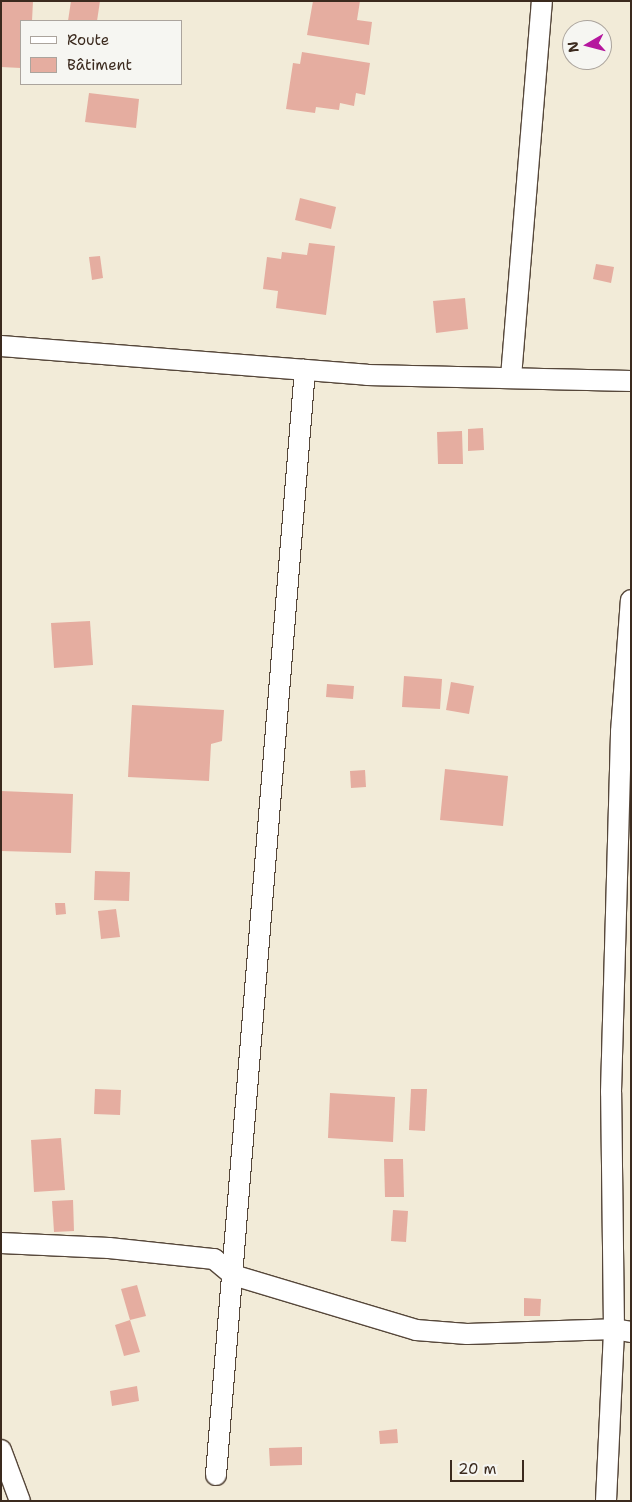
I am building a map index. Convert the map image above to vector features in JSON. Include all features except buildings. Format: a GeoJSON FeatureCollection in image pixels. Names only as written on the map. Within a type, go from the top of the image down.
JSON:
{"type":"FeatureCollection","features":[{"type":"Feature","properties":{"kind":"street"},"geometry":{"type":"LineString","coordinates":[[511,377],[542,1]]}},
{"type":"Feature","properties":{"kind":"street"},"geometry":{"type":"LineString","coordinates":[[1,346],[367,374],[631,381]]}},
{"type":"Feature","properties":{"kind":"street"},"geometry":{"type":"LineString","coordinates":[[216,1475],[304,370]]}},
{"type":"Feature","properties":{"kind":"street"},"geometry":{"type":"LineString","coordinates":[[606,1501],[622,1331],[611,1092],[624,823],[620,732],[631,600]]}},
{"type":"Feature","properties":{"kind":"street"},"geometry":{"type":"LineString","coordinates":[[1,1243],[109,1248],[214,1259],[233,1275],[416,1330],[467,1334],[622,1331]]}},
{"type":"Feature","properties":{"kind":"street"},"geometry":{"type":"LineString","coordinates":[[1,1450],[20,1501]]}}]}
